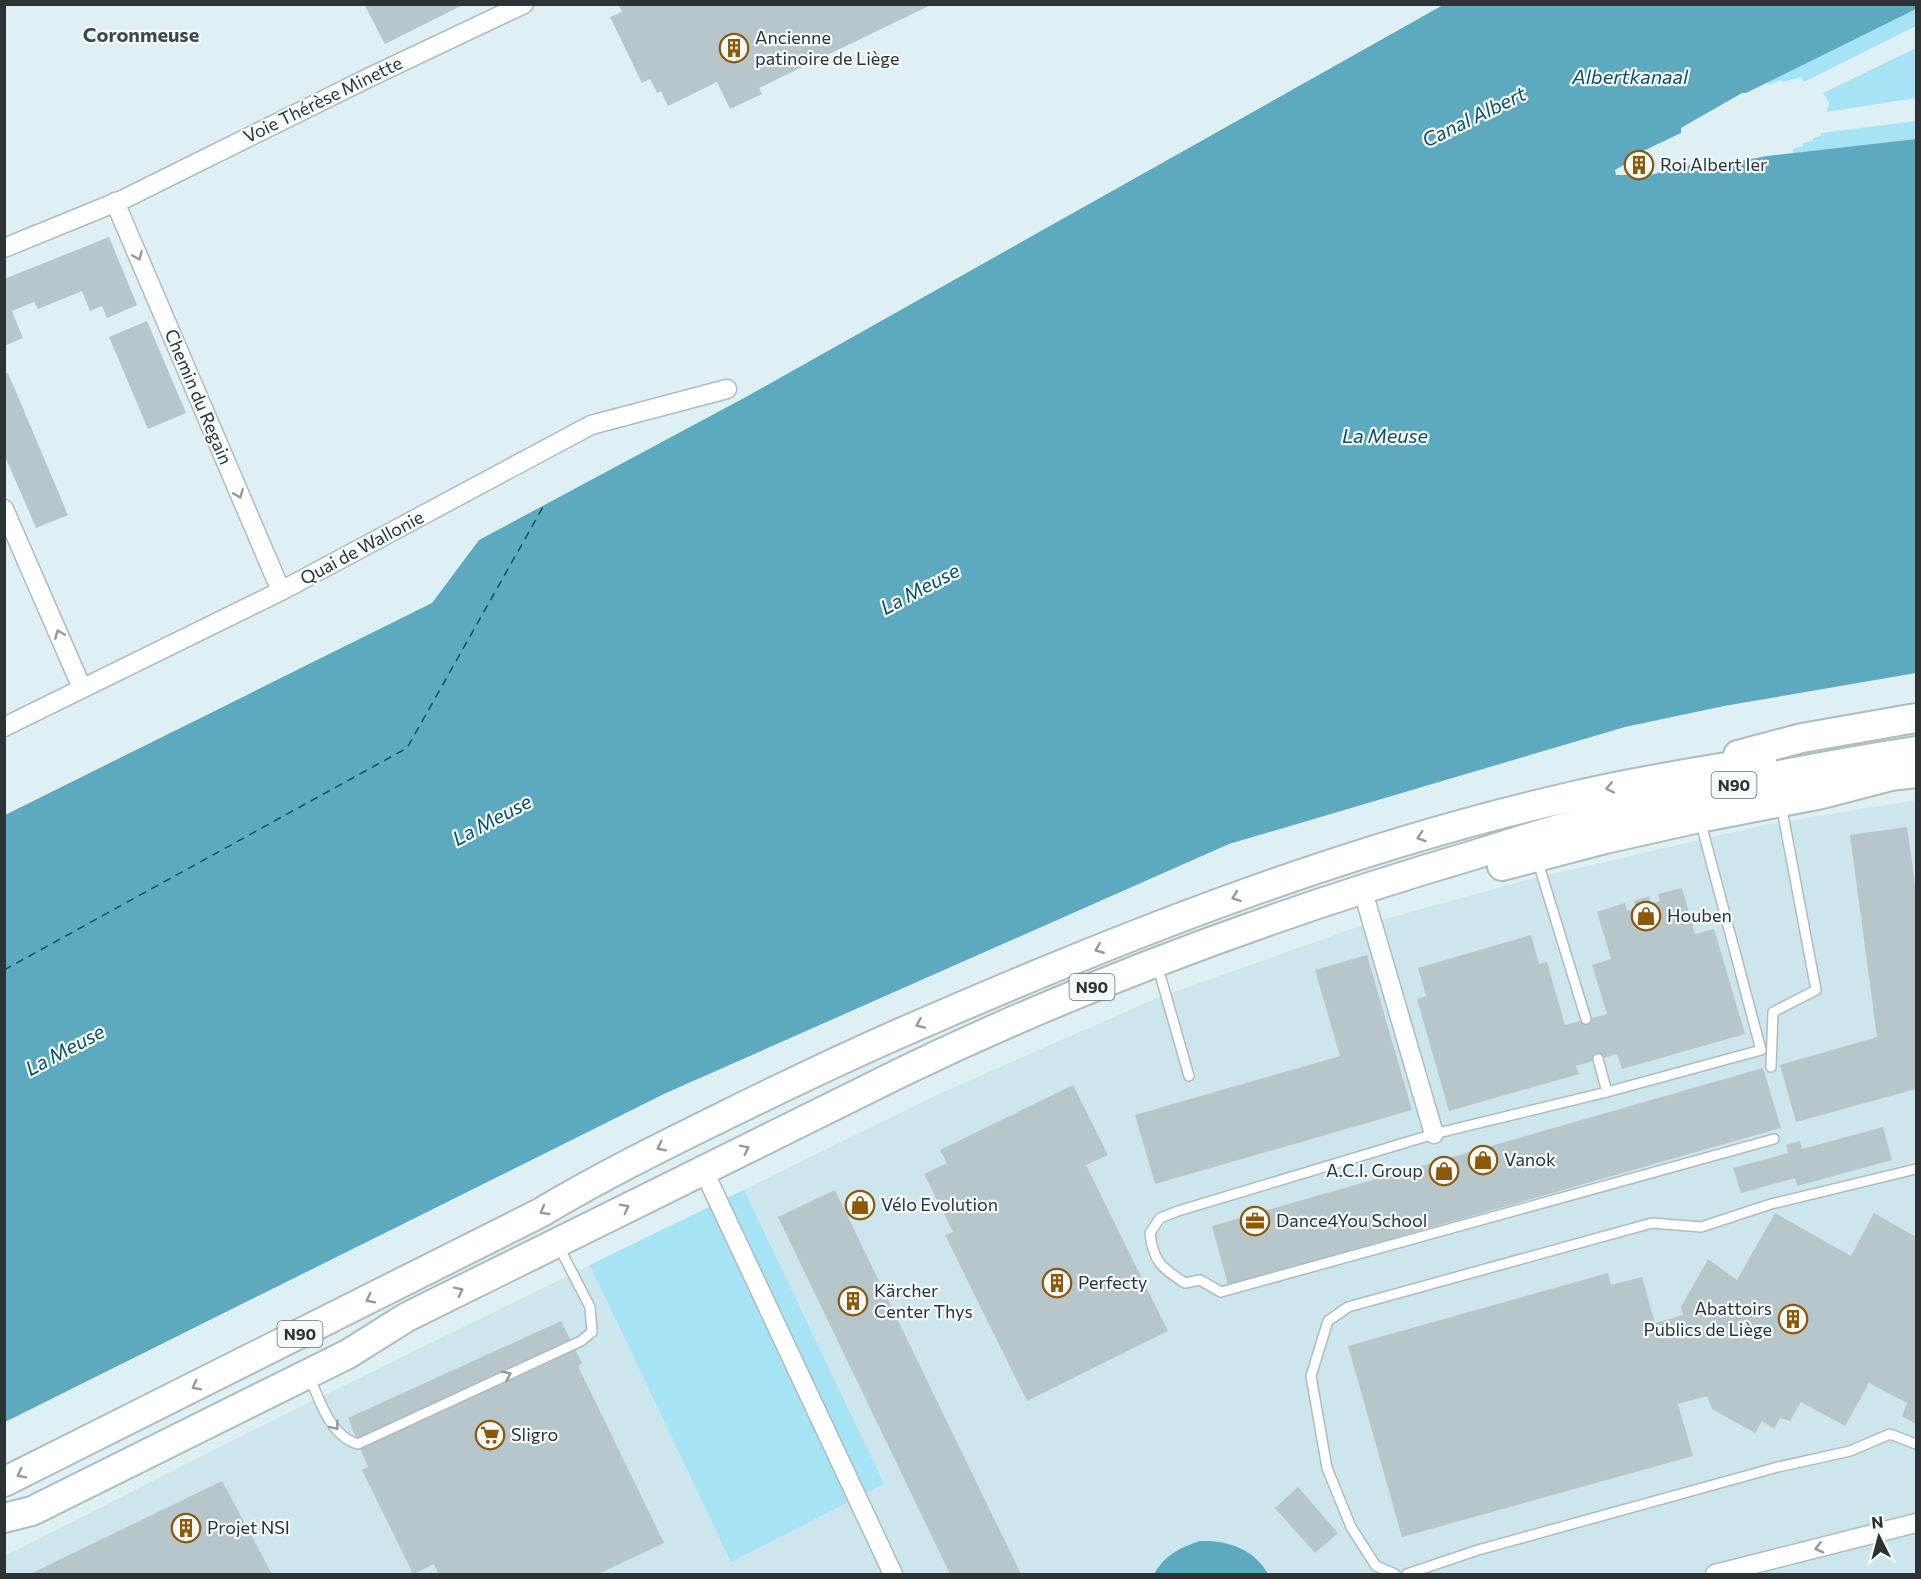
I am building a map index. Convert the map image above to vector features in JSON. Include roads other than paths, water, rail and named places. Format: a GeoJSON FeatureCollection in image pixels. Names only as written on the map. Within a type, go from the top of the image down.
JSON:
{"type":"FeatureCollection","features":[{"type":"Feature","properties":{"kind":"main road"},"geometry":{"type":"LineString","coordinates":[[1667,776],[1802,738],[1917,718]]}},
{"type":"Feature","properties":{"kind":"main road","name":"N90"},"geometry":{"type":"LineString","coordinates":[[4,1482],[540,1214],[594,1181],[823,1067],[1136,934],[1294,877],[1496,815],[1667,776],[1917,735]]}},
{"type":"Feature","properties":{"kind":"main road","name":"N90"},"geometry":{"type":"LineString","coordinates":[[4,1516],[27,1500],[370,1329],[406,1317],[973,1037],[1168,956],[1308,906],[1603,816],[1828,765],[1917,751]]}},
{"type":"Feature","properties":{"kind":"main road"},"geometry":{"type":"LineString","coordinates":[[1553,831],[1605,826],[1732,798],[1820,782],[1904,775]]}},
{"type":"Feature","properties":{"kind":"main road"},"geometry":{"type":"LineString","coordinates":[[786,1128],[839,1119],[1035,1029],[1262,940],[1367,905],[1536,857],[1699,818],[1904,775]]}},
{"type":"Feature","properties":{"kind":"main road"},"geometry":{"type":"LineString","coordinates":[[703,1169],[698,1158],[698,1147],[707,1137],[827,1075],[884,1040]]}},
{"type":"Feature","properties":{"kind":"main road"},"geometry":{"type":"LineString","coordinates":[[4,1516],[32,1511],[348,1354],[406,1317]]}},
{"type":"Feature","properties":{"kind":"street","name":"Voie Thérèse Minette"},"geometry":{"type":"LineString","coordinates":[[4,248],[120,201],[368,78],[524,4]]}},
{"type":"Feature","properties":{"kind":"street","name":"Chemin du Regain"},"geometry":{"type":"LineString","coordinates":[[120,201],[281,591]]}},
{"type":"Feature","properties":{"kind":"street","name":"Quai de Wallonie"},"geometry":{"type":"LineString","coordinates":[[4,727],[281,591],[591,425],[727,389]]}},
{"type":"Feature","properties":{"kind":"street"},"geometry":{"type":"LineString","coordinates":[[4,509],[82,688]]}},
{"type":"Feature","properties":{"kind":"street"},"geometry":{"type":"LineString","coordinates":[[1367,905],[1434,1134]]}},
{"type":"Feature","properties":{"kind":"street"},"geometry":{"type":"LineString","coordinates":[[703,1169],[893,1575]]}},
{"type":"Feature","properties":{"kind":"street"},"geometry":{"type":"LineString","coordinates":[[1715,1575],[1917,1523]]}},
{"type":"Feature","properties":{"kind":"lane"},"geometry":{"type":"LineString","coordinates":[[1771,1066],[1773,1012],[1816,990],[1780,802]]}},
{"type":"Feature","properties":{"kind":"lane"},"geometry":{"type":"LineString","coordinates":[[1699,818],[1761,1050],[1607,1092],[1434,1134],[1178,1211],[1161,1218],[1150,1233],[1152,1251],[1162,1268],[1185,1283],[1200,1280],[1221,1292],[1774,1139]]}},
{"type":"Feature","properties":{"kind":"lane"},"geometry":{"type":"LineString","coordinates":[[1536,857],[1586,1019]]}},
{"type":"Feature","properties":{"kind":"lane"},"geometry":{"type":"LineString","coordinates":[[1161,978],[1189,1076]]}},
{"type":"Feature","properties":{"kind":"lane"},"geometry":{"type":"LineString","coordinates":[[1598,1059],[1607,1092]]}},
{"type":"Feature","properties":{"kind":"lane"},"geometry":{"type":"LineString","coordinates":[[1395,1575],[1376,1566],[1351,1527],[1327,1468],[1311,1376],[1328,1321],[1348,1307],[1652,1223],[1701,1227],[1771,1204],[1917,1169]]}},
{"type":"Feature","properties":{"kind":"lane"},"geometry":{"type":"LineString","coordinates":[[308,1374],[331,1424],[348,1441],[358,1444],[580,1341],[592,1332],[590,1307],[557,1242]]}},
{"type":"Feature","properties":{"kind":"lane"},"geometry":{"type":"LineString","coordinates":[[1407,1575],[1478,1550],[1778,1467],[1850,1451],[1890,1434],[1917,1444]]}},
{"type":"Feature","properties":{"kind":"water","name":"La Meuse"},"geometry":{"type":"Polygon","coordinates":[[[1443,5],[1916,5],[1916,9],[1742,93],[1681,128],[1681,133],[1639,153],[1639,156],[1615,170],[1616,175],[1643,173],[1646,176],[1694,164],[1697,169],[1767,156],[1916,139],[1916,673],[1724,706],[1625,727],[1229,844],[666,1093],[5,1422],[5,815],[432,603],[479,540],[744,398],[1443,5]]]}},
{"type":"Feature","properties":{"kind":"water"},"geometry":{"type":"Polygon","coordinates":[[[1200,1541],[1230,1544],[1248,1552],[1268,1574],[1154,1574],[1173,1553],[1200,1541]]]}},
{"type":"Feature","properties":{"kind":"place","name":"Ancienne patinoire de Liège"},"geometry":{"type":"Point","coordinates":[734,48]}},
{"type":"Feature","properties":{"kind":"place","name":"Roi Albert Ier"},"geometry":{"type":"Point","coordinates":[1639,165]}},
{"type":"Feature","properties":{"kind":"place","name":"Houben"},"geometry":{"type":"Point","coordinates":[1646,916]}},
{"type":"Feature","properties":{"kind":"place","name":"Vanok"},"geometry":{"type":"Point","coordinates":[1483,1160]}},
{"type":"Feature","properties":{"kind":"place","name":"A.C.I. Group"},"geometry":{"type":"Point","coordinates":[1444,1171]}},
{"type":"Feature","properties":{"kind":"place","name":"Vélo Evolution"},"geometry":{"type":"Point","coordinates":[860,1205]}},
{"type":"Feature","properties":{"kind":"place","name":"Dance4You School"},"geometry":{"type":"Point","coordinates":[1255,1221]}},
{"type":"Feature","properties":{"kind":"place","name":"Perfecty"},"geometry":{"type":"Point","coordinates":[1057,1283]}},
{"type":"Feature","properties":{"kind":"place","name":"Kärcher Center Thys"},"geometry":{"type":"Point","coordinates":[853,1301]}},
{"type":"Feature","properties":{"kind":"place","name":"Abattoirs Publics de Liège"},"geometry":{"type":"Point","coordinates":[1793,1319]}},
{"type":"Feature","properties":{"kind":"place","name":"Sligro"},"geometry":{"type":"Point","coordinates":[490,1435]}},
{"type":"Feature","properties":{"kind":"place","name":"Projet NSI"},"geometry":{"type":"Point","coordinates":[186,1528]}},
{"type":"Feature","properties":{"kind":"district","name":"Coronmeuse"},"geometry":{"type":"Point","coordinates":[141,35]}},
{"type":"Feature","properties":{"kind":"water label","name":"Albertkanaal"},"geometry":{"type":"Point","coordinates":[1630,77]}},
{"type":"Feature","properties":{"kind":"water label","name":"Canal Albert"},"geometry":{"type":"Point","coordinates":[1474,117]}}]}
